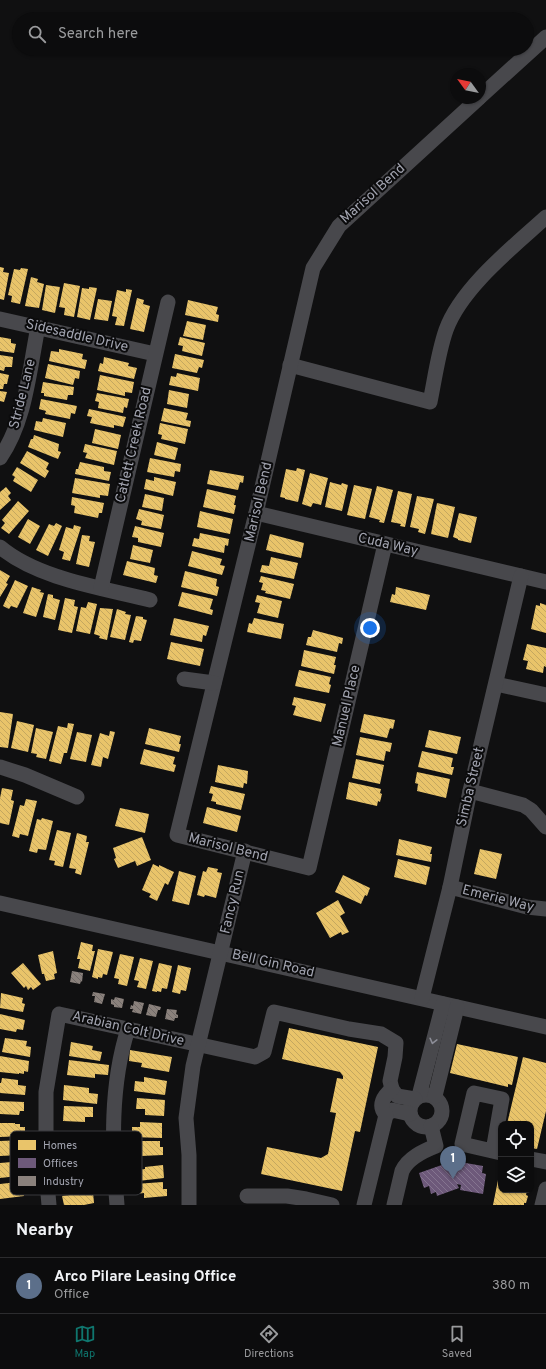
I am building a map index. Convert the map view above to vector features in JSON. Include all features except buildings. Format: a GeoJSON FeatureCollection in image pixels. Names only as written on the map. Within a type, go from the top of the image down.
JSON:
{"type":"FeatureCollection","features":[{"type":"Feature","properties":{"kind":"street","name":"Marisol Bend"},"geometry":{"type":"LineString","coordinates":[[534,48],[546,37]]}},
{"type":"Feature","properties":{"kind":"street","name":"Marisol Bend"},"geometry":{"type":"LineString","coordinates":[[486,92],[525,56]]}},
{"type":"Feature","properties":{"kind":"street","name":"Marisol Bend"},"geometry":{"type":"LineString","coordinates":[[309,868],[177,835],[256,513],[313,268],[338,226],[473,104]]}},
{"type":"Feature","properties":{"kind":"street"},"geometry":{"type":"LineString","coordinates":[[290,365],[430,402],[446,330],[459,304],[474,284],[546,217]]}},
{"type":"Feature","properties":{"kind":"street","name":"Catlett Creek Road"},"geometry":{"type":"LineString","coordinates":[[102,588],[168,302]]}},
{"type":"Feature","properties":{"kind":"street","name":"Sidesaddle Drive"},"geometry":{"type":"LineString","coordinates":[[0,319],[155,354]]}},
{"type":"Feature","properties":{"kind":"street","name":"Stride Lane"},"geometry":{"type":"LineString","coordinates":[[0,458],[16,428],[23,404],[38,327]]}},
{"type":"Feature","properties":{"kind":"street","name":"Cuda Way"},"geometry":{"type":"LineString","coordinates":[[256,513],[546,582]]}},
{"type":"Feature","properties":{"kind":"street","name":"Manuel Place"},"geometry":{"type":"LineString","coordinates":[[309,868],[385,544]]}},
{"type":"Feature","properties":{"kind":"street"},"geometry":{"type":"LineString","coordinates":[[0,546],[6,552],[40,570],[78,582],[150,600]]}},
{"type":"Feature","properties":{"kind":"street","name":"Simba Street"},"geometry":{"type":"LineString","coordinates":[[422,998],[450,887],[470,791],[521,576]]}},
{"type":"Feature","properties":{"kind":"street"},"geometry":{"type":"LineString","coordinates":[[184,679],[214,683]]}},
{"type":"Feature","properties":{"kind":"street"},"geometry":{"type":"LineString","coordinates":[[496,684],[546,695]]}},
{"type":"Feature","properties":{"kind":"street"},"geometry":{"type":"LineString","coordinates":[[0,767],[25,775],[77,797]]}},
{"type":"Feature","properties":{"kind":"street"},"geometry":{"type":"LineString","coordinates":[[470,791],[523,805],[532,810],[546,826]]}},
{"type":"Feature","properties":{"kind":"street","name":"Fancy Run"},"geometry":{"type":"LineString","coordinates":[[189,1205],[189,1155],[186,1118],[193,1066],[245,851]]}},
{"type":"Feature","properties":{"kind":"street","name":"Emerie Way"},"geometry":{"type":"LineString","coordinates":[[450,887],[527,907],[546,909]]}},
{"type":"Feature","properties":{"kind":"street","name":"Bell Gin Road"},"geometry":{"type":"LineString","coordinates":[[0,903],[546,1027]]}},
{"type":"Feature","properties":{"kind":"street"},"geometry":{"type":"LineString","coordinates":[[435,1096],[450,1005]]}},
{"type":"Feature","properties":{"kind":"street"},"geometry":{"type":"LineString","coordinates":[[410,1114],[412,1103],[417,1097],[450,1005]]}},
{"type":"Feature","properties":{"kind":"street","name":"Arabian Colt Drive"},"geometry":{"type":"LineString","coordinates":[[46,1131],[46,1092],[58,1014],[255,1057],[264,1052],[274,1012],[349,1029],[381,1034],[396,1043],[396,1057],[390,1080],[391,1102]]}},
{"type":"Feature","properties":{"kind":"street"},"geometry":{"type":"LineString","coordinates":[[114,1131],[118,1073],[128,1029]]}},
{"type":"Feature","properties":{"kind":"street"},"geometry":{"type":"LineString","coordinates":[[394,1205],[404,1166],[425,1150],[436,1146],[462,1144],[497,1152],[502,1101],[500,1097],[474,1093],[462,1144]]}},
{"type":"Feature","properties":{"kind":"street"},"geometry":{"type":"LineString","coordinates":[[424,1094],[435,1096],[439,1100],[443,1110],[440,1120],[431,1126],[421,1126],[416,1123],[410,1114],[391,1102],[417,1097],[424,1094]]}},
{"type":"Feature","properties":{"kind":"street"},"geometry":{"type":"LineString","coordinates":[[364,1205],[391,1102]]}},
{"type":"Feature","properties":{"kind":"street"},"geometry":{"type":"LineString","coordinates":[[431,1126],[436,1146]]}},
{"type":"Feature","properties":{"kind":"street"},"geometry":{"type":"LineString","coordinates":[[534,1160],[546,1162]]}},
{"type":"Feature","properties":{"kind":"street"},"geometry":{"type":"LineString","coordinates":[[542,1205],[546,1189]]}},
{"type":"Feature","properties":{"kind":"street","name":"Arabian Colt Drive"},"geometry":{"type":"LineString","coordinates":[[47,1195],[48,1205]]}},
{"type":"Feature","properties":{"kind":"street"},"geometry":{"type":"LineString","coordinates":[[116,1195],[117,1205]]}},
{"type":"Feature","properties":{"kind":"street"},"geometry":{"type":"LineString","coordinates":[[247,1196],[332,1205]]}},
{"type":"Feature","properties":{"kind":"place","name":"Arco Pilare Leasing Office"},"geometry":{"type":"Point","coordinates":[453,1179]}}]}
